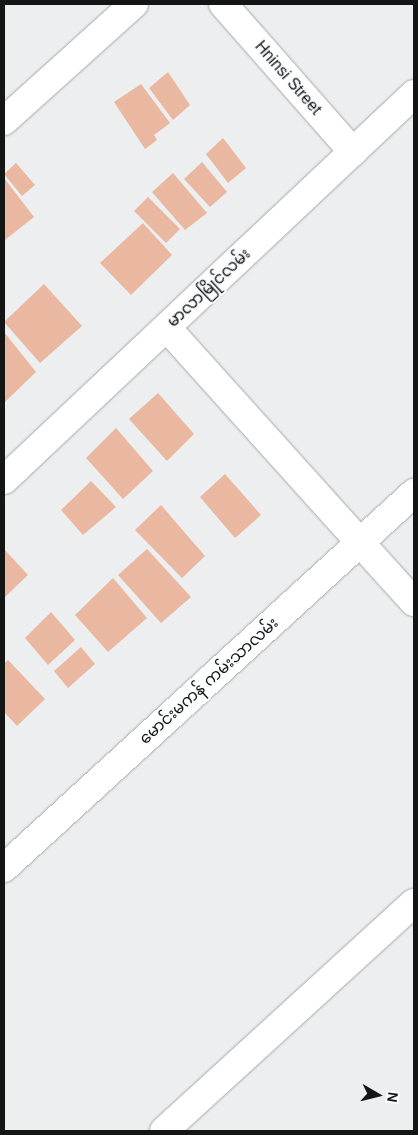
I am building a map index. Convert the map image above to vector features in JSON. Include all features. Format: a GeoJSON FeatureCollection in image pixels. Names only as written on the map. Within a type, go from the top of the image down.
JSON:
{"type":"FeatureCollection","features":[{"type":"Feature","properties":{"kind":"street"},"geometry":{"type":"LineString","coordinates":[[4,121],[134,4]]}},
{"type":"Feature","properties":{"kind":"street","name":"Hninsi Street"},"geometry":{"type":"LineString","coordinates":[[223,4],[353,152]]}},
{"type":"Feature","properties":{"kind":"street","name":"မာလာမြိုင်လမ်း"},"geometry":{"type":"LineString","coordinates":[[4,480],[414,94]]}},
{"type":"Feature","properties":{"kind":"street"},"geometry":{"type":"LineString","coordinates":[[167,328],[414,602]]}},
{"type":"Feature","properties":{"kind":"street","name":"မောင်းမကန် ကမ်းသာလမ်း"},"geometry":{"type":"LineString","coordinates":[[4,868],[414,493]]}},
{"type":"Feature","properties":{"kind":"street"},"geometry":{"type":"LineString","coordinates":[[179,1127],[414,903]]}},
{"type":"Feature","properties":{"kind":"building"},"geometry":{"type":"Polygon","coordinates":[[[168,72],[190,105],[173,120],[149,88],[168,72]]]}},
{"type":"Feature","properties":{"kind":"building"},"geometry":{"type":"Polygon","coordinates":[[[141,84],[170,123],[154,135],[157,140],[145,149],[114,102],[141,84]]]}},
{"type":"Feature","properties":{"kind":"building"},"geometry":{"type":"Polygon","coordinates":[[[223,138],[246,168],[228,183],[206,154],[223,138]]]}},
{"type":"Feature","properties":{"kind":"building"},"geometry":{"type":"Polygon","coordinates":[[[202,162],[227,192],[210,207],[184,179],[202,162]]]}},
{"type":"Feature","properties":{"kind":"building"},"geometry":{"type":"Polygon","coordinates":[[[16,163],[35,185],[22,196],[4,174],[16,163]]]}},
{"type":"Feature","properties":{"kind":"building"},"geometry":{"type":"Polygon","coordinates":[[[173,173],[207,213],[185,230],[152,192],[173,173]]]}},
{"type":"Feature","properties":{"kind":"building"},"geometry":{"type":"Polygon","coordinates":[[[4,178],[34,217],[5,240],[4,239],[4,178]]]}},
{"type":"Feature","properties":{"kind":"building"},"geometry":{"type":"Polygon","coordinates":[[[148,197],[180,229],[166,243],[134,211],[148,197]]]}},
{"type":"Feature","properties":{"kind":"building"},"geometry":{"type":"Polygon","coordinates":[[[143,223],[172,255],[131,295],[100,263],[143,223]]]}},
{"type":"Feature","properties":{"kind":"building"},"geometry":{"type":"Polygon","coordinates":[[[44,284],[82,326],[40,363],[4,322],[44,284]]]}},
{"type":"Feature","properties":{"kind":"building"},"geometry":{"type":"Polygon","coordinates":[[[4,332],[36,372],[4,403],[4,332]]]}},
{"type":"Feature","properties":{"kind":"building"},"geometry":{"type":"Polygon","coordinates":[[[158,393],[194,434],[167,461],[129,419],[158,393]]]}},
{"type":"Feature","properties":{"kind":"building"},"geometry":{"type":"Polygon","coordinates":[[[116,428],[153,471],[123,499],[86,458],[116,428]]]}},
{"type":"Feature","properties":{"kind":"building"},"geometry":{"type":"Polygon","coordinates":[[[225,474],[261,515],[235,538],[200,497],[225,474]]]}},
{"type":"Feature","properties":{"kind":"building"},"geometry":{"type":"Polygon","coordinates":[[[91,481],[116,507],[83,535],[61,510],[91,481]]]}},
{"type":"Feature","properties":{"kind":"building"},"geometry":{"type":"Polygon","coordinates":[[[161,505],[205,556],[182,578],[135,530],[161,505]]]}},
{"type":"Feature","properties":{"kind":"building"},"geometry":{"type":"Polygon","coordinates":[[[4,549],[28,575],[4,598],[4,549]]]}},
{"type":"Feature","properties":{"kind":"building"},"geometry":{"type":"Polygon","coordinates":[[[147,549],[191,597],[161,623],[118,575],[147,549]]]}},
{"type":"Feature","properties":{"kind":"building"},"geometry":{"type":"Polygon","coordinates":[[[113,578],[147,618],[108,652],[75,615],[113,578]]]}},
{"type":"Feature","properties":{"kind":"building"},"geometry":{"type":"Polygon","coordinates":[[[51,612],[75,640],[48,665],[25,638],[51,612]]]}},
{"type":"Feature","properties":{"kind":"building"},"geometry":{"type":"Polygon","coordinates":[[[81,647],[95,664],[68,688],[54,671],[81,647]]]}},
{"type":"Feature","properties":{"kind":"building"},"geometry":{"type":"Polygon","coordinates":[[[8,660],[45,699],[17,726],[4,712],[4,664],[8,660]]]}}]}
